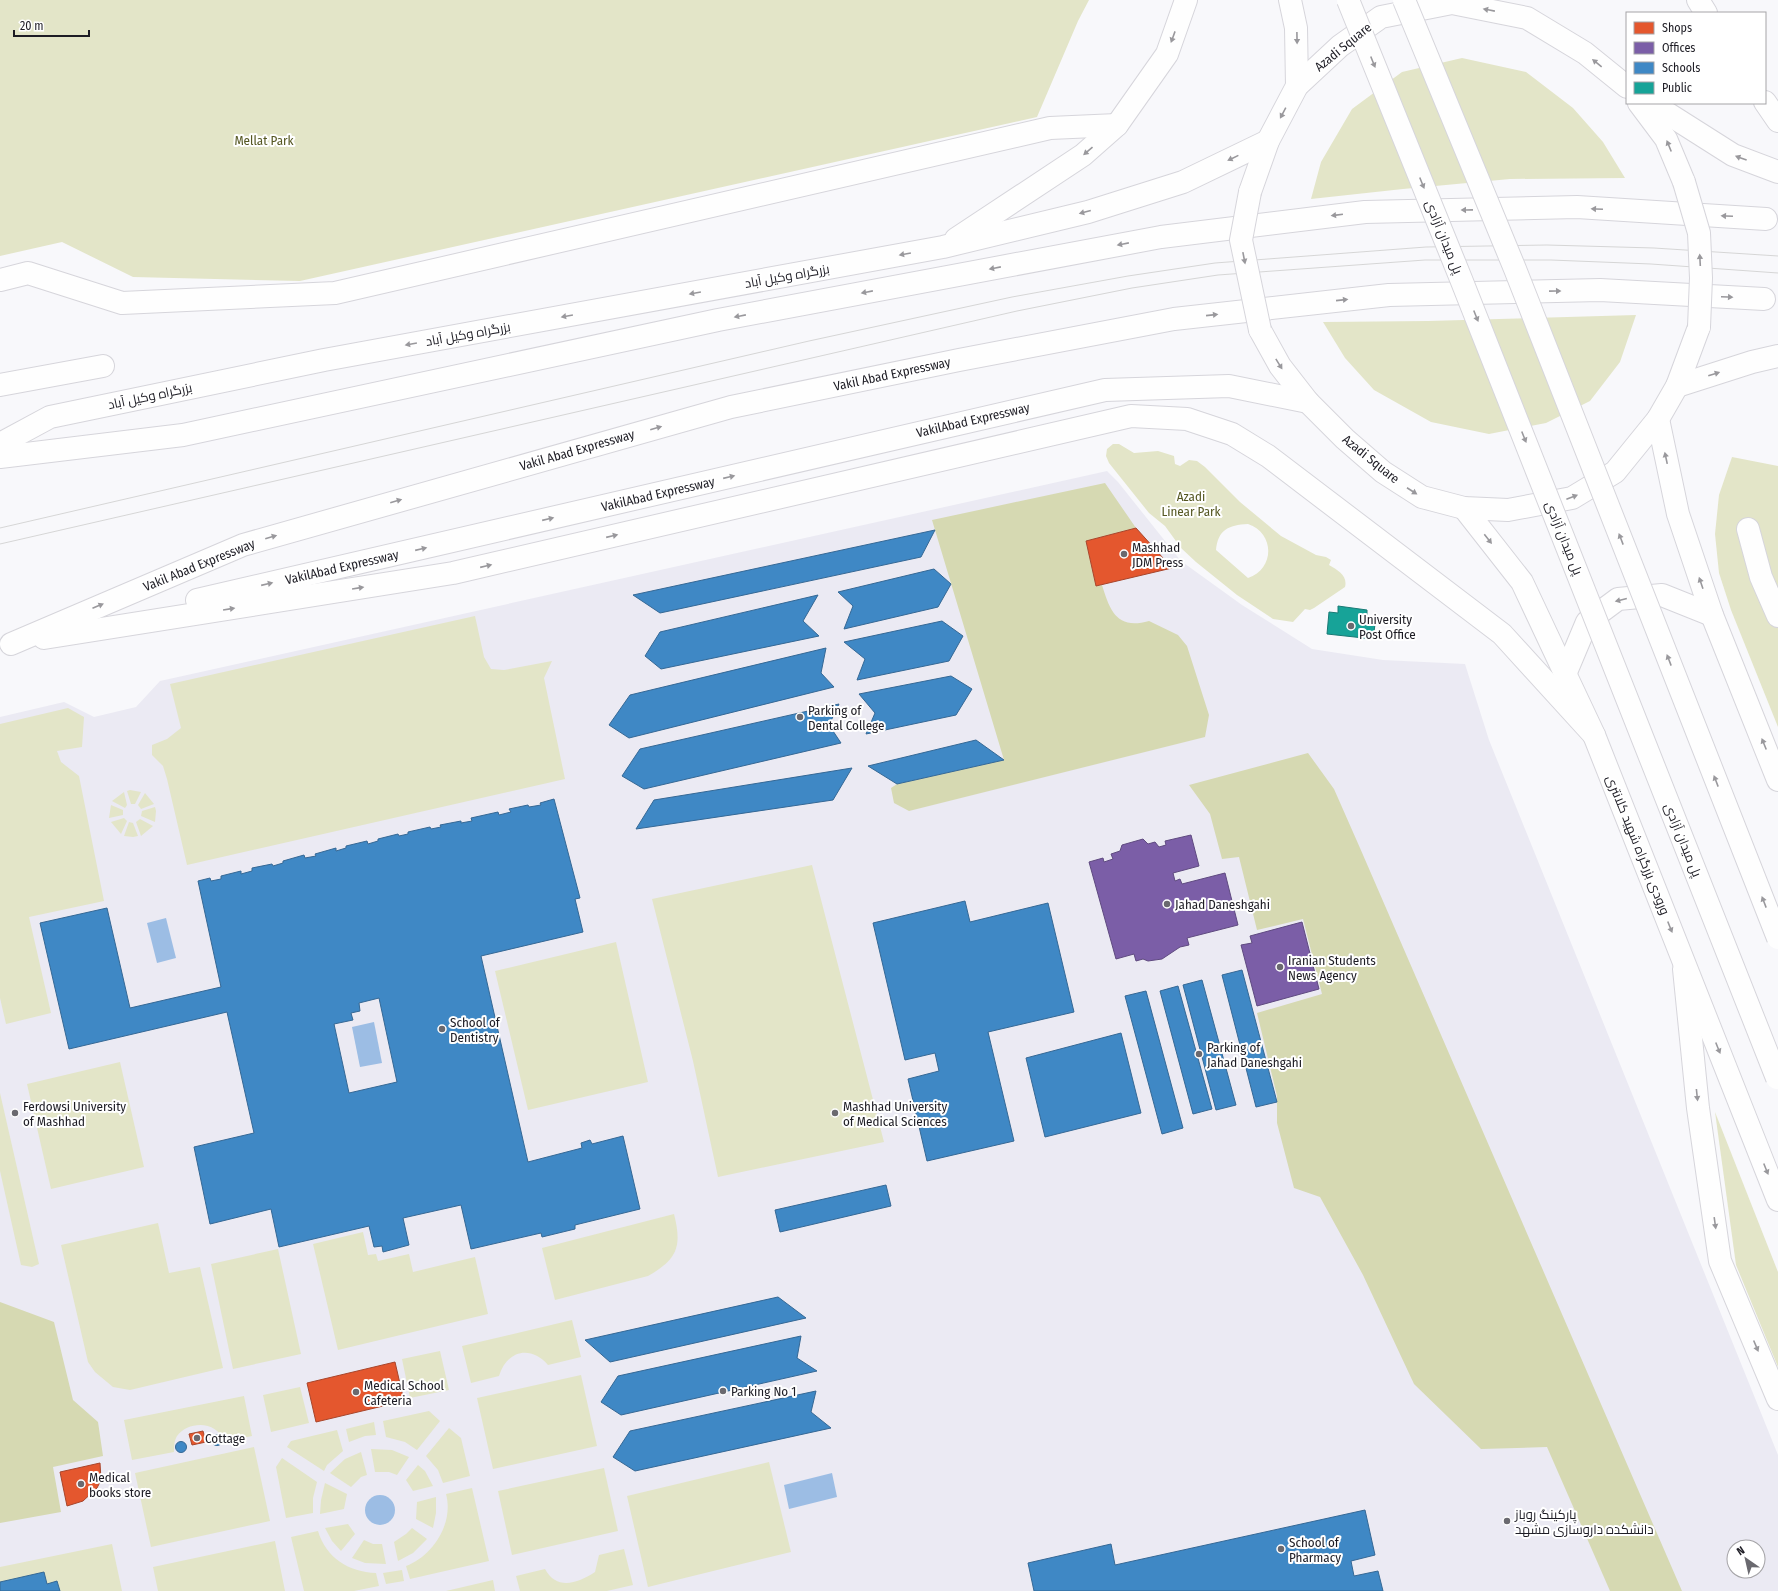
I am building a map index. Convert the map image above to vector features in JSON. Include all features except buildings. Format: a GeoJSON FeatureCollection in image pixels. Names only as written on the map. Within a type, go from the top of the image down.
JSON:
{"type":"FeatureCollection","features":[{"type":"Feature","properties":{"kind":"main road"},"geometry":{"type":"LineString","coordinates":[[944,247],[1083,155],[1117,125],[1166,54],[1186,0]]}},
{"type":"Feature","properties":{"kind":"main road"},"geometry":{"type":"LineString","coordinates":[[1290,0],[1296,28],[1297,86]]}},
{"type":"Feature","properties":{"kind":"main road","name":"پل میدان آزادی"},"geometry":{"type":"LineString","coordinates":[[1348,0],[1461,279],[1777,1080]]}},
{"type":"Feature","properties":{"kind":"main road"},"geometry":{"type":"LineString","coordinates":[[1404,0],[1515,269],[1778,938]]}},
{"type":"Feature","properties":{"kind":"main road"},"geometry":{"type":"LineString","coordinates":[[1509,0],[1527,18]]}},
{"type":"Feature","properties":{"kind":"main road"},"geometry":{"type":"LineString","coordinates":[[1698,0],[1705,12]]}},
{"type":"Feature","properties":{"kind":"main road","name":"Azadi Square"},"geometry":{"type":"LineString","coordinates":[[1626,86],[1585,53],[1527,18],[1452,3],[1381,17],[1340,46],[1297,86],[1268,141],[1250,192],[1241,240],[1260,330],[1280,366],[1308,402],[1345,439],[1383,472],[1422,497],[1464,508],[1508,510],[1572,498],[1615,472],[1658,419],[1677,386],[1699,327],[1701,278],[1699,233],[1684,182],[1666,139],[1640,104]]}},
{"type":"Feature","properties":{"kind":"main road"},"geometry":{"type":"LineString","coordinates":[[1766,103],[1778,121]]}},
{"type":"Feature","properties":{"kind":"main road"},"geometry":{"type":"LineString","coordinates":[[1653,104],[1733,155],[1778,172]]}},
{"type":"Feature","properties":{"kind":"main road"},"geometry":{"type":"LineString","coordinates":[[0,280],[28,273],[122,303],[335,293],[1050,128],[1117,125]]}},
{"type":"Feature","properties":{"kind":"main road"},"geometry":{"type":"LineString","coordinates":[[944,247],[1088,212],[1183,182],[1268,141]]}},
{"type":"Feature","properties":{"kind":"main road"},"geometry":{"type":"LineString","coordinates":[[0,457],[183,435],[718,320],[1161,237],[1365,212],[1577,207],[1766,219]]}},
{"type":"Feature","properties":{"kind":"main road","name":"بزرگراه وکیل آباد"},"geometry":{"type":"LineString","coordinates":[[0,444],[50,417],[65,413],[324,360],[944,247]]}},
{"type":"Feature","properties":{"kind":"main road","name":"Vakil Abad Expressway"},"geometry":{"type":"LineString","coordinates":[[6,645],[243,544],[731,407],[951,361],[1174,319],[1389,295],[1600,290],[1764,299]]}},
{"type":"Feature","properties":{"kind":"main road"},"geometry":{"type":"LineString","coordinates":[[1677,386],[1752,362],[1778,356]]}},
{"type":"Feature","properties":{"kind":"main road"},"geometry":{"type":"LineString","coordinates":[[0,385],[103,366]]}},
{"type":"Feature","properties":{"kind":"main road","name":"VakilAbad Expressway"},"geometry":{"type":"LineString","coordinates":[[6,645],[1105,390],[1229,386],[1308,402]]}},
{"type":"Feature","properties":{"kind":"main road"},"geometry":{"type":"LineString","coordinates":[[6,645],[453,573],[1131,416],[1187,419],[1232,434],[1268,456],[1502,634],[1594,735]]}},
{"type":"Feature","properties":{"kind":"main road"},"geometry":{"type":"LineString","coordinates":[[1658,419],[1678,514],[1712,615],[1778,780]]}},
{"type":"Feature","properties":{"kind":"main road","name":"ورودی بزرگراه شهید کلانتری"},"geometry":{"type":"LineString","coordinates":[[1464,508],[1522,582],[1566,672],[1594,735],[1778,1200]]}},
{"type":"Feature","properties":{"kind":"main road"},"geometry":{"type":"LineString","coordinates":[[1748,529],[1761,576],[1778,616]]}},
{"type":"Feature","properties":{"kind":"main road"},"geometry":{"type":"LineString","coordinates":[[1566,672],[1587,622],[1618,599],[1662,595],[1712,615]]}},
{"type":"Feature","properties":{"kind":"main road"},"geometry":{"type":"LineString","coordinates":[[1683,958],[1698,1108],[1720,1261],[1778,1399]]}},
{"type":"Feature","properties":{"kind":"shaded area","name":"Mashhad University of Medical Sciences"},"geometry":{"type":"Polygon","coordinates":[[[1107,471],[1118,482],[1181,561],[1242,605],[1312,649],[1383,660],[1465,664],[1489,740],[1778,1455],[1778,1591],[0,1591],[0,717],[64,702],[94,717],[136,707],[160,681],[1107,471]]]}},
{"type":"Feature","properties":{"kind":"green space","name":"Mellat Park"},"geometry":{"type":"Polygon","coordinates":[[[0,0],[1089,0],[1078,21],[1037,117],[300,281],[133,277],[62,242],[0,256],[0,0]]]}},
{"type":"Feature","properties":{"kind":"green space"},"geometry":{"type":"Polygon","coordinates":[[[1462,58],[1526,72],[1573,108],[1603,142],[1625,178],[1510,179],[1311,199],[1321,162],[1352,109],[1402,72],[1462,58]]]}},
{"type":"Feature","properties":{"kind":"green space"},"geometry":{"type":"Polygon","coordinates":[[[1636,315],[1620,362],[1590,401],[1546,423],[1489,434],[1431,422],[1374,390],[1345,358],[1323,322],[1428,321],[1636,315]]]}},
{"type":"Feature","properties":{"kind":"green space","name":"Azadi Linear Park"},"geometry":{"type":"Polygon","coordinates":[[[1113,444],[1119,444],[1134,453],[1158,451],[1174,456],[1175,464],[1180,466],[1189,460],[1197,461],[1240,502],[1281,536],[1316,555],[1326,557],[1331,560],[1329,565],[1342,574],[1346,583],[1345,587],[1314,608],[1310,610],[1305,609],[1293,622],[1273,619],[1237,595],[1181,548],[1165,526],[1149,513],[1109,463],[1106,456],[1107,449],[1113,444]],[[1248,524],[1230,527],[1222,533],[1217,543],[1216,550],[1248,578],[1257,573],[1263,567],[1267,559],[1267,543],[1263,535],[1257,529],[1248,524]]]}},
{"type":"Feature","properties":{"kind":"green space"},"geometry":{"type":"Polygon","coordinates":[[[1732,457],[1778,466],[1778,727],[1731,610],[1719,573],[1715,534],[1719,495],[1732,457]]]}},
{"type":"Feature","properties":{"kind":"green space"},"geometry":{"type":"Polygon","coordinates":[[[1105,483],[1136,528],[1086,541],[1096,586],[1102,585],[1112,610],[1116,616],[1122,620],[1129,623],[1149,621],[1178,635],[1187,646],[1209,715],[1205,737],[909,811],[894,803],[891,788],[897,784],[1004,760],[932,520],[1105,483]]]}},
{"type":"Feature","properties":{"kind":"green space"},"geometry":{"type":"Polygon","coordinates":[[[475,616],[484,657],[491,669],[504,670],[552,661],[544,678],[565,779],[187,865],[163,766],[152,755],[152,745],[167,739],[181,728],[170,684],[475,616]]]}},
{"type":"Feature","properties":{"kind":"green space"},"geometry":{"type":"Polygon","coordinates":[[[68,708],[84,717],[82,747],[57,751],[61,762],[79,776],[104,901],[29,917],[51,1013],[6,1024],[0,998],[0,724],[68,708]]]}},
{"type":"Feature","properties":{"kind":"green space"},"geometry":{"type":"Polygon","coordinates":[[[1308,753],[1334,789],[1682,1591],[1610,1591],[1547,1447],[1481,1449],[1414,1384],[1363,1275],[1320,1197],[1294,1188],[1277,1123],[1277,1096],[1257,1013],[1322,994],[1303,919],[1257,930],[1239,857],[1222,859],[1210,814],[1189,785],[1308,753]]]}},
{"type":"Feature","properties":{"kind":"green space"},"geometry":{"type":"Polygon","coordinates":[[[130,790],[141,792],[135,804],[131,804],[127,791],[130,790]]]}},
{"type":"Feature","properties":{"kind":"green space"},"geometry":{"type":"Polygon","coordinates":[[[124,792],[127,805],[125,808],[112,801],[124,792]]]}},
{"type":"Feature","properties":{"kind":"green space"},"geometry":{"type":"Polygon","coordinates":[[[145,793],[154,804],[141,809],[138,805],[145,793]]]}},
{"type":"Feature","properties":{"kind":"green space"},"geometry":{"type":"Polygon","coordinates":[[[111,805],[123,810],[123,815],[109,818],[111,805]]]}},
{"type":"Feature","properties":{"kind":"green space"},"geometry":{"type":"Polygon","coordinates":[[[155,807],[155,822],[141,816],[142,811],[155,807]]]}},
{"type":"Feature","properties":{"kind":"green space"},"geometry":{"type":"Polygon","coordinates":[[[124,818],[127,821],[121,834],[111,822],[124,818]]]}},
{"type":"Feature","properties":{"kind":"green space"},"geometry":{"type":"Polygon","coordinates":[[[140,819],[153,826],[141,836],[136,822],[140,819]]]}},
{"type":"Feature","properties":{"kind":"green space"},"geometry":{"type":"Polygon","coordinates":[[[129,822],[133,823],[138,836],[124,836],[129,822]]]}},
{"type":"Feature","properties":{"kind":"green space"},"geometry":{"type":"Polygon","coordinates":[[[812,865],[884,1142],[718,1177],[693,1061],[652,899],[812,865]]]}},
{"type":"Feature","properties":{"kind":"green space"},"geometry":{"type":"Polygon","coordinates":[[[616,942],[648,1082],[528,1110],[495,971],[616,942]]]}},
{"type":"Feature","properties":{"kind":"green space"},"geometry":{"type":"Polygon","coordinates":[[[120,1062],[144,1167],[51,1189],[27,1084],[120,1062]]]}},
{"type":"Feature","properties":{"kind":"green space"},"geometry":{"type":"Polygon","coordinates":[[[0,1093],[39,1264],[32,1267],[21,1265],[0,1171],[0,1093]]]}},
{"type":"Feature","properties":{"kind":"green space"},"geometry":{"type":"Polygon","coordinates":[[[1715,1112],[1778,1272],[1778,1367],[1736,1265],[1715,1112]]]}},
{"type":"Feature","properties":{"kind":"green space"},"geometry":{"type":"Polygon","coordinates":[[[674,1214],[678,1235],[675,1251],[666,1264],[658,1270],[648,1276],[555,1300],[542,1248],[674,1214]]]}},
{"type":"Feature","properties":{"kind":"green space"},"geometry":{"type":"Polygon","coordinates":[[[158,1223],[169,1273],[200,1267],[223,1368],[130,1390],[113,1387],[95,1372],[88,1362],[61,1245],[158,1223]]]}},
{"type":"Feature","properties":{"kind":"green space"},"geometry":{"type":"Polygon","coordinates":[[[363,1232],[368,1255],[376,1254],[378,1261],[409,1254],[413,1272],[475,1257],[488,1314],[338,1350],[313,1244],[363,1232]]]}},
{"type":"Feature","properties":{"kind":"green space"},"geometry":{"type":"Polygon","coordinates":[[[278,1249],[301,1354],[233,1369],[211,1264],[278,1249]]]}},
{"type":"Feature","properties":{"kind":"green space"},"geometry":{"type":"Polygon","coordinates":[[[0,1302],[54,1322],[73,1400],[98,1422],[103,1456],[53,1467],[61,1512],[0,1523],[0,1302]]]}},
{"type":"Feature","properties":{"kind":"green space"},"geometry":{"type":"Polygon","coordinates":[[[572,1320],[581,1357],[548,1365],[534,1355],[520,1353],[508,1360],[499,1376],[471,1383],[462,1346],[572,1320]]]}},
{"type":"Feature","properties":{"kind":"green space"},"geometry":{"type":"Polygon","coordinates":[[[440,1351],[449,1390],[410,1398],[402,1359],[440,1351]]]}},
{"type":"Feature","properties":{"kind":"green space"},"geometry":{"type":"Polygon","coordinates":[[[581,1375],[597,1446],[493,1469],[477,1398],[581,1375]]]}},
{"type":"Feature","properties":{"kind":"green space"},"geometry":{"type":"Polygon","coordinates":[[[300,1387],[309,1423],[271,1432],[263,1395],[300,1387]]]}},
{"type":"Feature","properties":{"kind":"green space"},"geometry":{"type":"Polygon","coordinates":[[[244,1396],[252,1436],[224,1442],[221,1435],[216,1430],[203,1425],[196,1425],[182,1431],[177,1436],[174,1452],[132,1460],[124,1420],[244,1396]]]}},
{"type":"Feature","properties":{"kind":"green space"},"geometry":{"type":"Polygon","coordinates":[[[429,1411],[440,1421],[417,1450],[405,1442],[386,1437],[383,1421],[429,1411]]]}},
{"type":"Feature","properties":{"kind":"green space"},"geometry":{"type":"Polygon","coordinates":[[[374,1422],[376,1435],[365,1436],[349,1442],[346,1429],[374,1422]]]}},
{"type":"Feature","properties":{"kind":"green space"},"geometry":{"type":"Polygon","coordinates":[[[449,1428],[461,1438],[470,1476],[443,1483],[438,1470],[426,1456],[449,1428]]]}},
{"type":"Feature","properties":{"kind":"green space"},"geometry":{"type":"Polygon","coordinates":[[[337,1430],[343,1451],[327,1465],[324,1471],[287,1447],[291,1441],[337,1430]]]}},
{"type":"Feature","properties":{"kind":"green space"},"geometry":{"type":"Polygon","coordinates":[[[254,1447],[270,1521],[151,1547],[135,1473],[254,1447]]]}},
{"type":"Feature","properties":{"kind":"green space"},"geometry":{"type":"Polygon","coordinates":[[[371,1449],[392,1450],[409,1457],[397,1475],[389,1472],[375,1472],[371,1449]]]}},
{"type":"Feature","properties":{"kind":"green space"},"geometry":{"type":"Polygon","coordinates":[[[361,1452],[367,1475],[361,1477],[351,1487],[330,1473],[345,1459],[361,1452]]]}},
{"type":"Feature","properties":{"kind":"green space"},"geometry":{"type":"Polygon","coordinates":[[[282,1458],[317,1482],[313,1498],[313,1513],[286,1518],[276,1467],[282,1458]]]}},
{"type":"Feature","properties":{"kind":"green space"},"geometry":{"type":"Polygon","coordinates":[[[769,1462],[791,1552],[648,1587],[627,1496],[769,1462]]]}},
{"type":"Feature","properties":{"kind":"green space"},"geometry":{"type":"Polygon","coordinates":[[[418,1465],[425,1471],[433,1486],[413,1491],[406,1480],[418,1465]]]}},
{"type":"Feature","properties":{"kind":"green space"},"geometry":{"type":"Polygon","coordinates":[[[604,1468],[618,1531],[512,1555],[498,1491],[604,1468]]]}},
{"type":"Feature","properties":{"kind":"green space"},"geometry":{"type":"Polygon","coordinates":[[[325,1483],[347,1494],[344,1509],[320,1514],[321,1500],[325,1483]]]}},
{"type":"Feature","properties":{"kind":"green space"},"geometry":{"type":"Polygon","coordinates":[[[472,1488],[489,1561],[410,1579],[406,1566],[425,1555],[433,1546],[444,1527],[448,1505],[446,1494],[472,1488]]]}},
{"type":"Feature","properties":{"kind":"green space"},"geometry":{"type":"Polygon","coordinates":[[[436,1497],[436,1513],[433,1528],[416,1519],[417,1502],[436,1497]]]}},
{"type":"Feature","properties":{"kind":"green space"},"geometry":{"type":"Polygon","coordinates":[[[348,1524],[355,1534],[341,1551],[332,1541],[325,1528],[348,1524]]]}},
{"type":"Feature","properties":{"kind":"green space"},"geometry":{"type":"Polygon","coordinates":[[[412,1528],[427,1539],[413,1553],[398,1561],[394,1542],[412,1528]]]}},
{"type":"Feature","properties":{"kind":"green space"},"geometry":{"type":"Polygon","coordinates":[[[318,1531],[322,1541],[333,1556],[340,1562],[357,1570],[376,1573],[379,1586],[354,1591],[304,1591],[291,1537],[318,1531]]]}},
{"type":"Feature","properties":{"kind":"green space"},"geometry":{"type":"Polygon","coordinates":[[[364,1540],[373,1544],[382,1544],[386,1564],[365,1563],[352,1558],[364,1540]]]}},
{"type":"Feature","properties":{"kind":"green space"},"geometry":{"type":"Polygon","coordinates":[[[275,1541],[285,1591],[158,1591],[153,1567],[275,1541]]]}},
{"type":"Feature","properties":{"kind":"green space"},"geometry":{"type":"Polygon","coordinates":[[[112,1544],[122,1591],[0,1591],[0,1567],[112,1544]]]}},
{"type":"Feature","properties":{"kind":"green space"},"geometry":{"type":"Polygon","coordinates":[[[624,1549],[633,1585],[607,1591],[520,1591],[516,1576],[545,1569],[555,1580],[562,1583],[575,1582],[595,1572],[599,1555],[624,1549]]]}},
{"type":"Feature","properties":{"kind":"green space"},"geometry":{"type":"Polygon","coordinates":[[[402,1570],[404,1581],[386,1584],[383,1573],[402,1570]]]}},
{"type":"Feature","properties":{"kind":"green space"},"geometry":{"type":"Polygon","coordinates":[[[493,1580],[495,1591],[446,1591],[493,1580]]]}},
{"type":"Feature","properties":{"kind":"water"},"geometry":{"type":"Polygon","coordinates":[[[166,918],[176,958],[157,963],[147,923],[166,918]]]}},
{"type":"Feature","properties":{"kind":"water"},"geometry":{"type":"Polygon","coordinates":[[[374,1022],[382,1063],[360,1067],[352,1027],[374,1022]]]}},
{"type":"Feature","properties":{"kind":"water"},"geometry":{"type":"Polygon","coordinates":[[[832,1473],[837,1497],[789,1509],[784,1485],[832,1473]]]}},
{"type":"Feature","properties":{"kind":"water"},"geometry":{"type":"Polygon","coordinates":[[[380,1495],[391,1499],[395,1510],[391,1521],[380,1525],[369,1521],[365,1510],[369,1499],[380,1495]]]}},
{"type":"Feature","properties":{"kind":"tram line"},"geometry":{"type":"LineString","coordinates":[[0,528],[809,341],[1012,297],[1128,276],[1215,263],[1426,247],[1547,245],[1654,248],[1778,256]]}},
{"type":"Feature","properties":{"kind":"tram line"},"geometry":{"type":"LineString","coordinates":[[0,544],[1017,311],[1132,288],[1218,275],[1425,260],[1551,260],[1651,264],[1778,273]]}},
{"type":"Feature","properties":{"kind":"place","name":"Mashhad JDM Press"},"geometry":{"type":"Point","coordinates":[1124,554]}},
{"type":"Feature","properties":{"kind":"place","name":"University Post Office"},"geometry":{"type":"Point","coordinates":[1351,626]}},
{"type":"Feature","properties":{"kind":"place","name":"Parking of Dental College"},"geometry":{"type":"Point","coordinates":[800,717]}},
{"type":"Feature","properties":{"kind":"place","name":"Jahad Daneshgahi"},"geometry":{"type":"Point","coordinates":[1167,904]}},
{"type":"Feature","properties":{"kind":"place","name":"Iranian Students News Agency"},"geometry":{"type":"Point","coordinates":[1280,967]}},
{"type":"Feature","properties":{"kind":"place","name":"School of Dentistry"},"geometry":{"type":"Point","coordinates":[442,1029]}},
{"type":"Feature","properties":{"kind":"place","name":"Parking of Jahad Daneshgahi"},"geometry":{"type":"Point","coordinates":[1199,1054]}},
{"type":"Feature","properties":{"kind":"place","name":"Ferdowsi University of Mashhad"},"geometry":{"type":"Point","coordinates":[15,1113]}},
{"type":"Feature","properties":{"kind":"place","name":"Mashhad University of Medical Sciences"},"geometry":{"type":"Point","coordinates":[835,1113]}},
{"type":"Feature","properties":{"kind":"place","name":"Parking No 1"},"geometry":{"type":"Point","coordinates":[723,1391]}},
{"type":"Feature","properties":{"kind":"place","name":"Medical School Cafeteria"},"geometry":{"type":"Point","coordinates":[356,1392]}},
{"type":"Feature","properties":{"kind":"place","name":"Cottage"},"geometry":{"type":"Point","coordinates":[197,1438]}},
{"type":"Feature","properties":{"kind":"place","name":"Medical books store"},"geometry":{"type":"Point","coordinates":[81,1484]}},
{"type":"Feature","properties":{"kind":"place","name":"پارکینگ روباز دانشکده داروسازی مشهد"},"geometry":{"type":"Point","coordinates":[1507,1521]}},
{"type":"Feature","properties":{"kind":"place","name":"School of Pharmacy"},"geometry":{"type":"Point","coordinates":[1281,1549]}}]}
